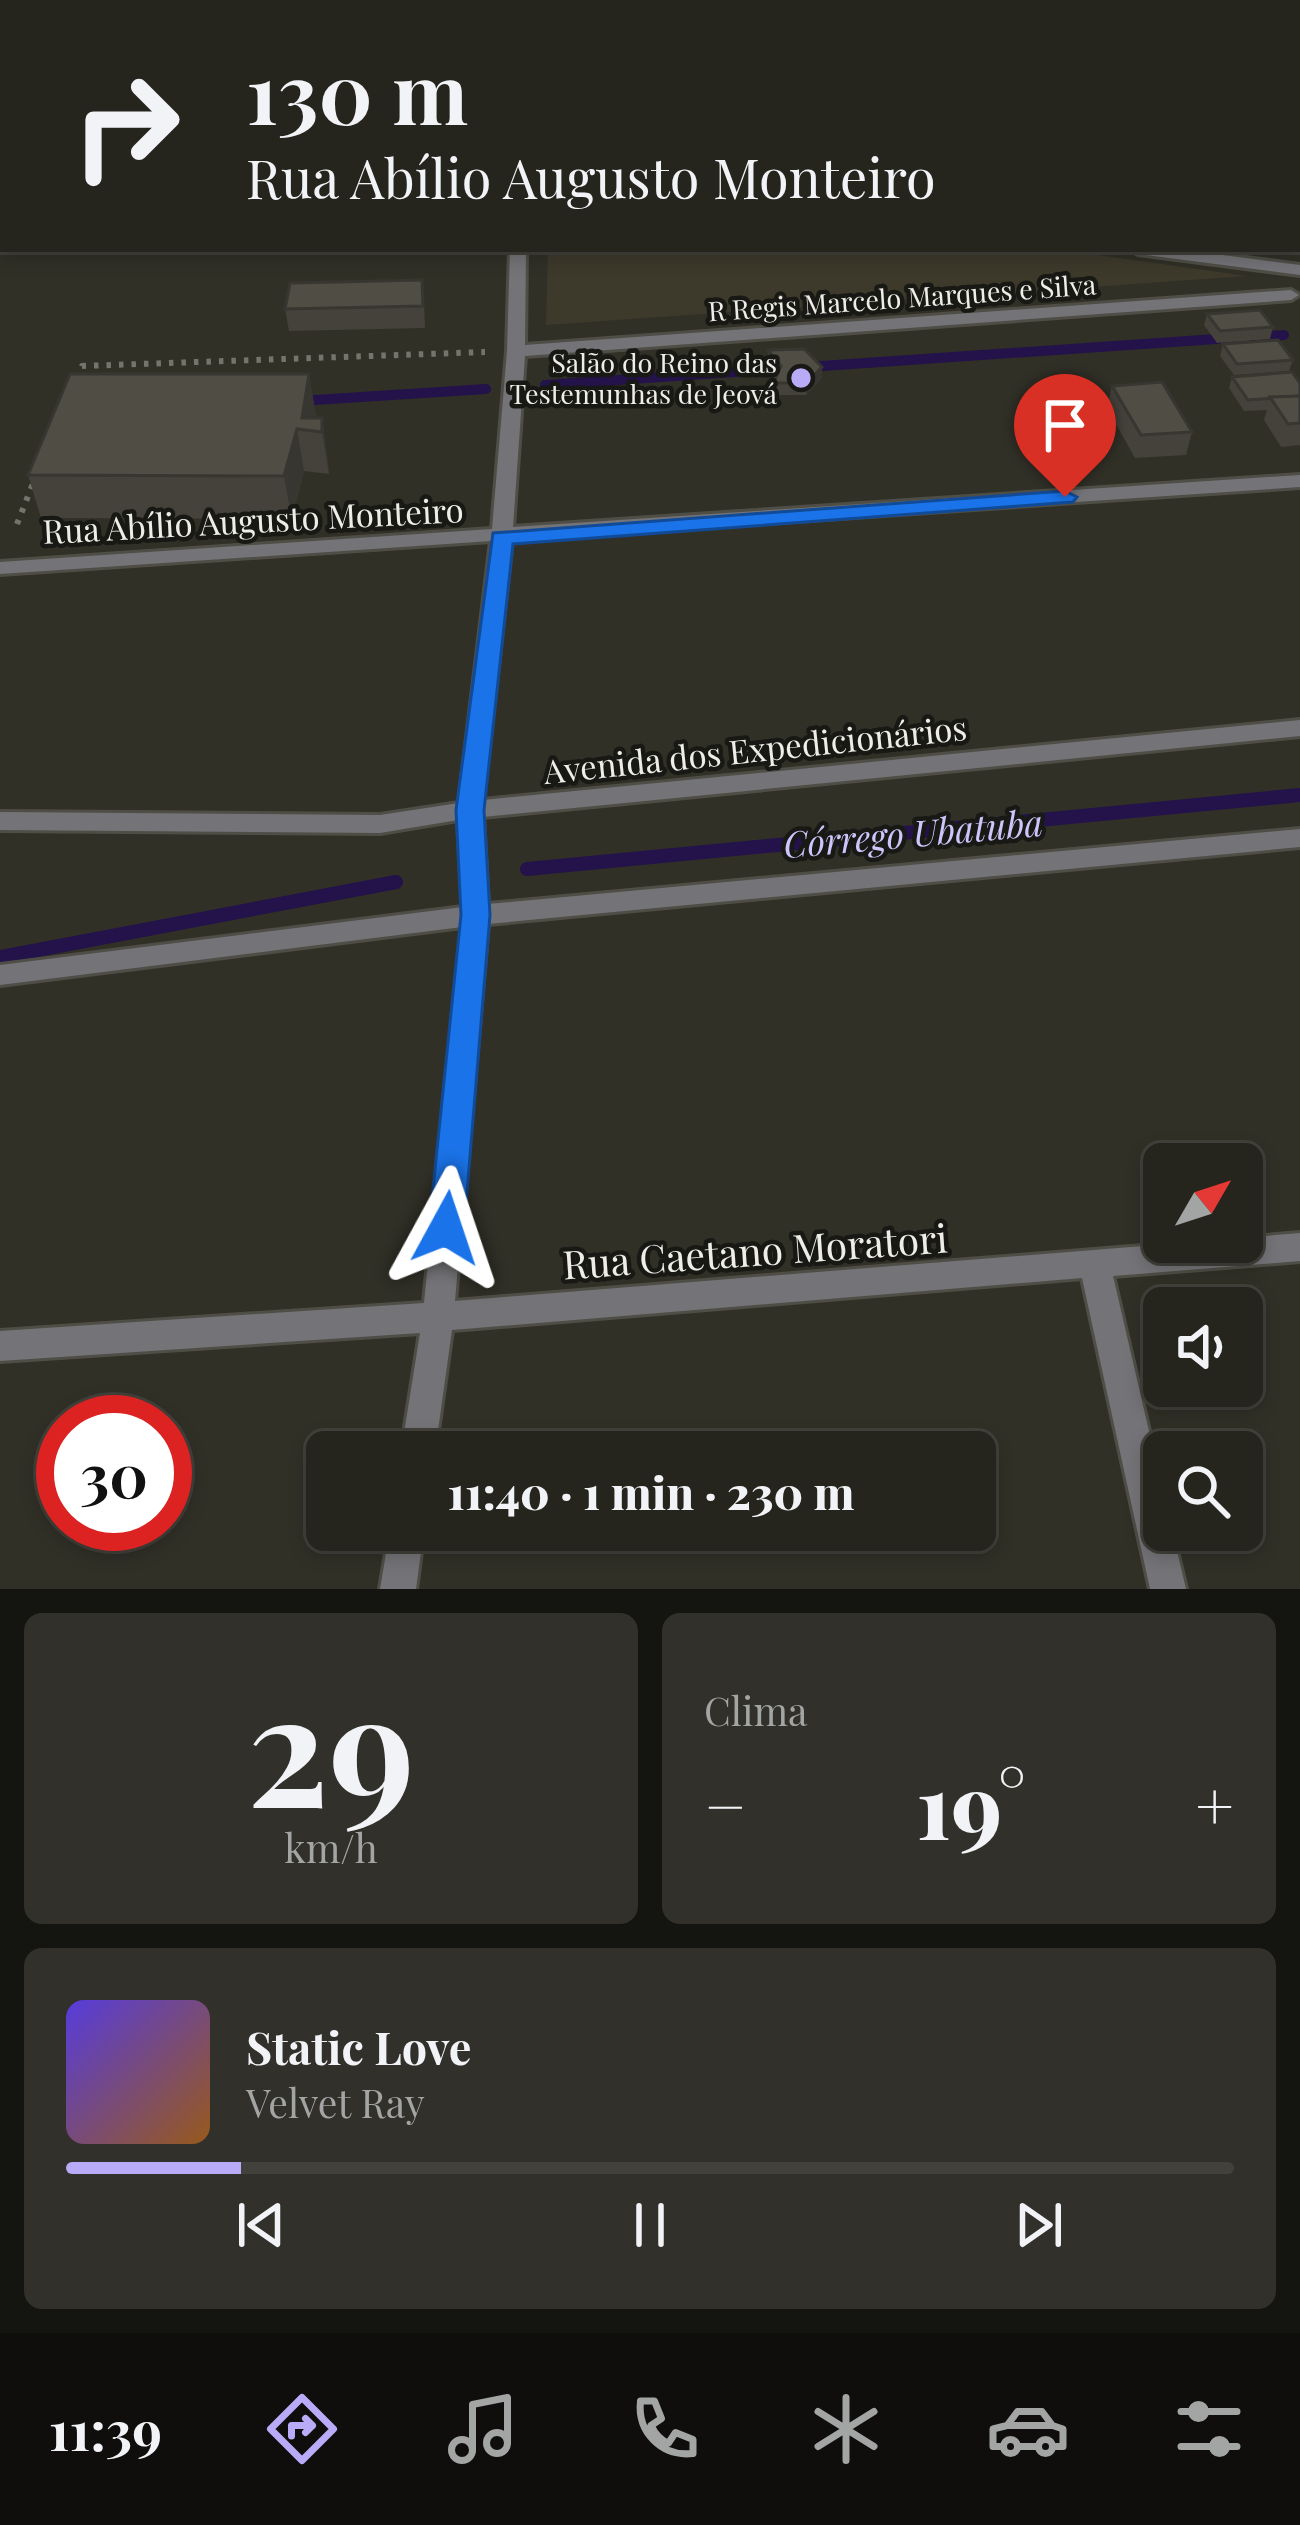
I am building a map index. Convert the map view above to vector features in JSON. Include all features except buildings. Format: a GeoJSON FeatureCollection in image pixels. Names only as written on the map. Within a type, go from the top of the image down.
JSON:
{"type":"FeatureCollection","features":[{"type":"Feature","properties":{"kind":"street"},"geometry":{"type":"LineString","coordinates":[[421,1431],[438,1317],[476,915],[470,810],[502,538],[518,252]]}},
{"type":"Feature","properties":{"kind":"street"},"geometry":{"type":"LineString","coordinates":[[1160,252],[1292,270],[1296,304]]}},
{"type":"Feature","properties":{"kind":"street","name":"R Regis Marcelo Marques e Silva"},"geometry":{"type":"LineString","coordinates":[[516,351],[1296,304]]}},
{"type":"Feature","properties":{"kind":"street","name":"Rua Abílio Augusto Monteiro"},"geometry":{"type":"LineString","coordinates":[[0,568],[1300,481]]}},
{"type":"Feature","properties":{"kind":"street","name":"Avenida dos Expedicionários"},"geometry":{"type":"LineString","coordinates":[[0,821],[380,824],[470,810],[1300,728]]}},
{"type":"Feature","properties":{"kind":"street"},"geometry":{"type":"LineString","coordinates":[[0,975],[476,915],[1300,838]]}},
{"type":"Feature","properties":{"kind":"street","name":"Rua Caetano Moratori"},"geometry":{"type":"LineString","coordinates":[[0,1346],[438,1317],[1300,1247]]}},
{"type":"Feature","properties":{"kind":"street"},"geometry":{"type":"LineString","coordinates":[[1095,1266],[1168,1589]]}},
{"type":"Feature","properties":{"kind":"street"},"geometry":{"type":"LineString","coordinates":[[398,1589],[404,1551]]}},
{"type":"Feature","properties":{"kind":"path"},"geometry":{"type":"LineString","coordinates":[[74,386],[82,366],[516,351]]}},
{"type":"Feature","properties":{"kind":"path"},"geometry":{"type":"LineString","coordinates":[[16,524],[41,465]]}},
{"type":"Feature","properties":{"kind":"shaded area"},"geometry":{"type":"Polygon","coordinates":[[[548,252],[1075,252],[1247,276],[546,325],[548,252]]]}},
{"type":"Feature","properties":{"kind":"waterway"},"geometry":{"type":"LineString","coordinates":[[1253,337],[1284,335]]}},
{"type":"Feature","properties":{"kind":"waterway"},"geometry":{"type":"LineString","coordinates":[[545,385],[1231,338]]}},
{"type":"Feature","properties":{"kind":"waterway"},"geometry":{"type":"LineString","coordinates":[[299,401],[486,389]]}},
{"type":"Feature","properties":{"kind":"waterway","name":"Córrego Ubatuba"},"geometry":{"type":"LineString","coordinates":[[527,869],[1300,795]]}},
{"type":"Feature","properties":{"kind":"waterway","name":"Córrego Ubatuba"},"geometry":{"type":"LineString","coordinates":[[0,957],[396,882]]}},
{"type":"Feature","properties":{"kind":"place","name":"Salão do Reino das Testemunhas de Jeová"},"geometry":{"type":"Point","coordinates":[801,378]}},
{"type":"Feature","properties":{"kind":"route"},"geometry":{"type":"LineString","coordinates":[[446,1228],[476,915],[470,810],[502,538],[1065,497]]}}]}
